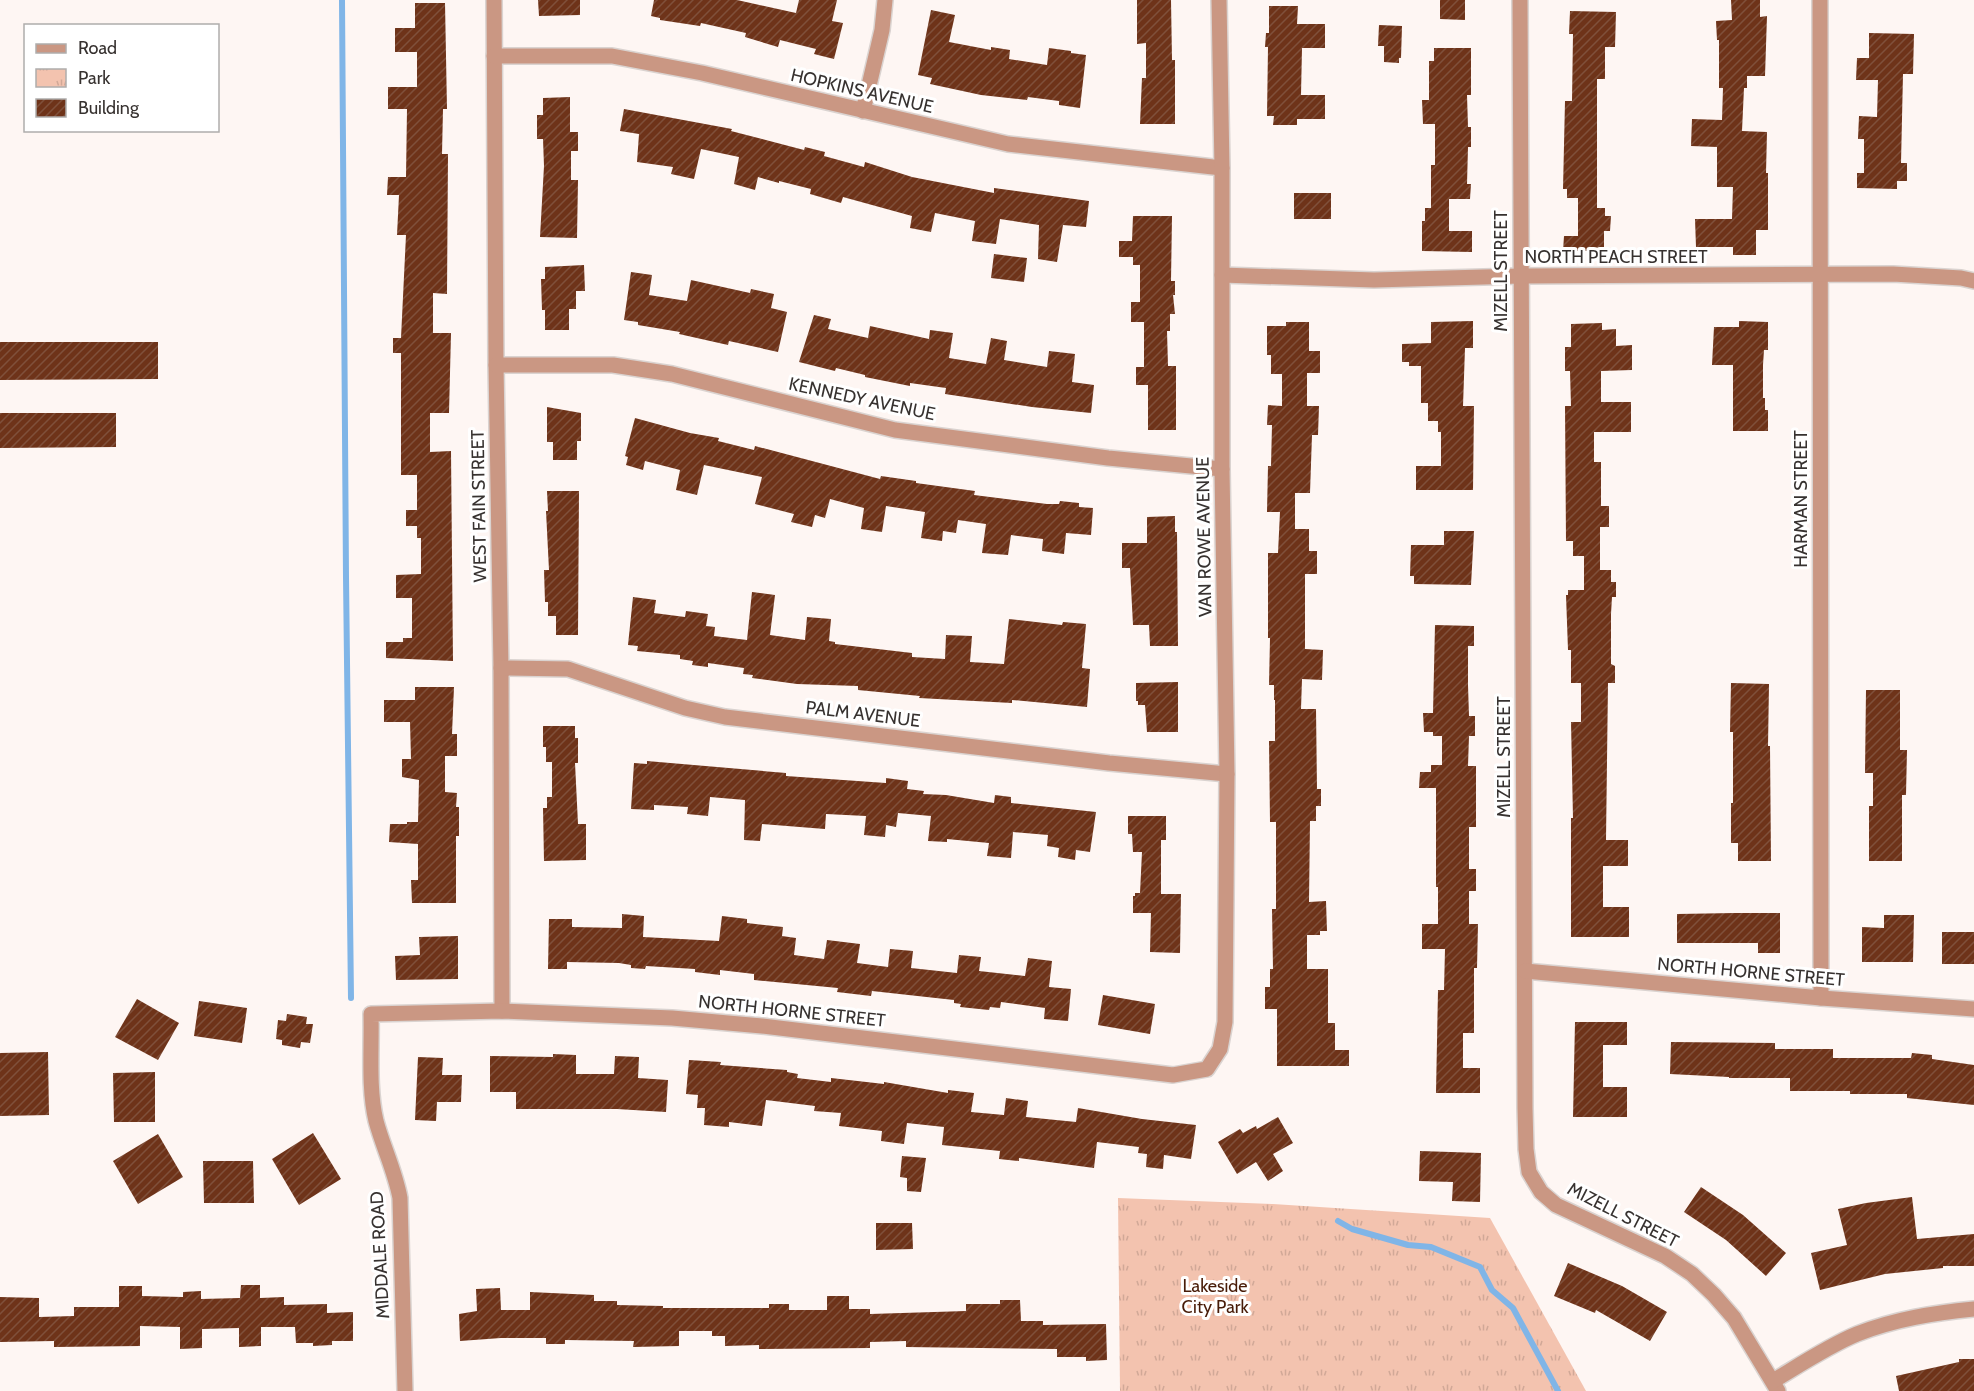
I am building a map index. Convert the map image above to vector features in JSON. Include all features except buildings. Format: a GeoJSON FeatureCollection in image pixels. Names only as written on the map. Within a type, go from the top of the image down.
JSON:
{"type":"FeatureCollection","features":[{"type":"Feature","properties":{"kind":"street","name":"WEST FAIN STREET"},"geometry":{"type":"LineString","coordinates":[[494,0],[502,1011]]}},
{"type":"Feature","properties":{"kind":"street"},"geometry":{"type":"LineString","coordinates":[[863,111],[882,30],[885,0]]}},
{"type":"Feature","properties":{"kind":"street","name":"VAN ROWE AVENUE"},"geometry":{"type":"LineString","coordinates":[[1207,1069],[1220,1049],[1225,1023],[1227,774],[1222,469],[1222,168],[1219,0]]}},
{"type":"Feature","properties":{"kind":"street","name":"MIZELL STREET"},"geometry":{"type":"LineString","coordinates":[[1520,0],[1526,1149],[1529,1172],[1541,1192],[1556,1205],[1665,1256],[1692,1274],[1714,1294],[1734,1318],[1776,1386]]}},
{"type":"Feature","properties":{"kind":"street","name":"HARMAN STREET"},"geometry":{"type":"LineString","coordinates":[[1820,0],[1821,999]]}},
{"type":"Feature","properties":{"kind":"street","name":"HOPKINS AVENUE"},"geometry":{"type":"LineString","coordinates":[[494,56],[612,56],[702,73],[1008,144],[1222,168]]}},
{"type":"Feature","properties":{"kind":"street","name":"NORTH PEACH STREET"},"geometry":{"type":"LineString","coordinates":[[1222,275],[1374,280],[1520,276],[1893,274],[1961,278],[1974,281]]}},
{"type":"Feature","properties":{"kind":"street","name":"KENNEDY AVENUE"},"geometry":{"type":"LineString","coordinates":[[496,364],[613,364],[672,374],[896,430],[1108,458],[1222,469]]}},
{"type":"Feature","properties":{"kind":"street","name":"PALM AVENUE"},"geometry":{"type":"LineString","coordinates":[[501,668],[568,669],[685,708],[725,717],[1109,763],[1227,774]]}},
{"type":"Feature","properties":{"kind":"street","name":"NORTH HORNE STREET"},"geometry":{"type":"LineString","coordinates":[[1525,971],[1821,999],[1974,1009]]}},
{"type":"Feature","properties":{"kind":"street","name":"NORTH HORNE STREET"},"geometry":{"type":"LineString","coordinates":[[371,1014],[502,1011],[672,1018],[762,1026],[1173,1075],[1207,1069]]}},
{"type":"Feature","properties":{"kind":"street","name":"MIDDALE ROAD"},"geometry":{"type":"LineString","coordinates":[[371,1014],[372,1087],[376,1121],[400,1198],[405,1391]]}},
{"type":"Feature","properties":{"kind":"street"},"geometry":{"type":"LineString","coordinates":[[1776,1386],[1856,1335],[1892,1322],[1930,1314],[1974,1309]]}},
{"type":"Feature","properties":{"kind":"green space","name":"Lakeside City Park"},"geometry":{"type":"Polygon","coordinates":[[[1118,1198],[1273,1204],[1490,1218],[1586,1391],[1120,1391],[1118,1198]]]}},
{"type":"Feature","properties":{"kind":"waterway"},"geometry":{"type":"LineString","coordinates":[[342,0],[351,998]]}},
{"type":"Feature","properties":{"kind":"waterway"},"geometry":{"type":"LineString","coordinates":[[1338,1221],[1352,1229],[1408,1245],[1431,1247],[1480,1267],[1492,1290],[1513,1308],[1558,1391]]}}]}
